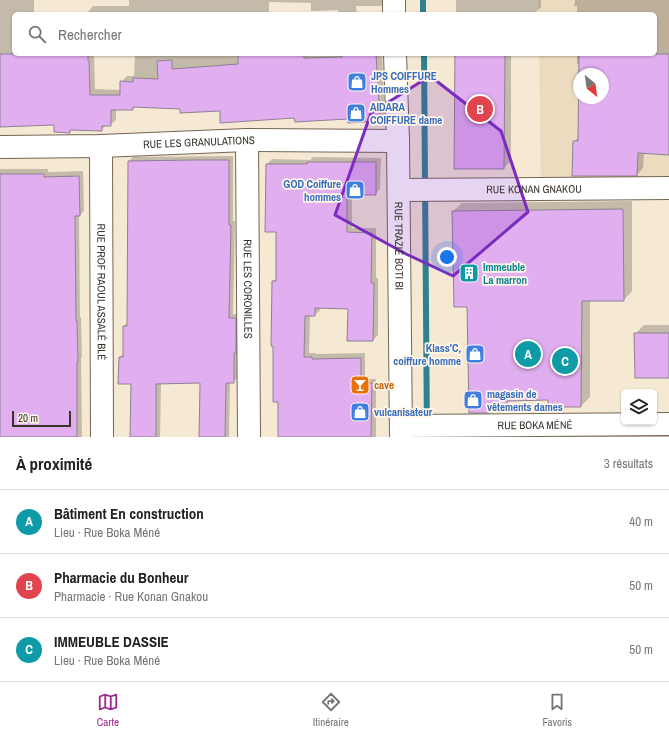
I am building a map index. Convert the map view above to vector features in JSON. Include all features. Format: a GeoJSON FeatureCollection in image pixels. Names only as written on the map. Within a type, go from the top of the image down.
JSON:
{"type":"FeatureCollection","features":[{"type":"Feature","properties":{"kind":"street"},"geometry":{"type":"LineString","coordinates":[[394,0],[394,12]]}},
{"type":"Feature","properties":{"kind":"street","name":"RUE TRAZIÉ BOTI BI"},"geometry":{"type":"LineString","coordinates":[[396,56],[401,431]]}},
{"type":"Feature","properties":{"kind":"street","name":"RUE LES GRANULATIONS"},"geometry":{"type":"LineString","coordinates":[[0,147],[101,146],[247,140],[398,141]]}},
{"type":"Feature","properties":{"kind":"street","name":"RUE LES CORONILLES"},"geometry":{"type":"LineString","coordinates":[[247,140],[249,437]]}},
{"type":"Feature","properties":{"kind":"street","name":"RUE PROF RAOUL ASSALÉ BLÉ"},"geometry":{"type":"LineString","coordinates":[[101,146],[102,437]]}},
{"type":"Feature","properties":{"kind":"street","name":"RUE KONAN GNAKOU"},"geometry":{"type":"LineString","coordinates":[[399,190],[669,188]]}},
{"type":"Feature","properties":{"kind":"street","name":"RUE BOKA MÉNÉ"},"geometry":{"type":"LineString","coordinates":[[401,431],[669,424]]}},
{"type":"Feature","properties":{"kind":"highlighted area"},"geometry":{"type":"Polygon","coordinates":[[[430,76],[501,131],[528,212],[453,276],[406,254],[335,215],[371,113],[430,76]]]}},
{"type":"Feature","properties":{"kind":"shaded area"},"geometry":{"type":"Polygon","coordinates":[[[538,0],[669,0],[669,183],[541,186],[539,56],[657,56],[657,12],[538,12],[538,0]]]}},
{"type":"Feature","properties":{"kind":"building"},"geometry":{"type":"Polygon","coordinates":[[[0,54],[12,54],[12,56],[88,56],[90,95],[120,95],[120,81],[133,82],[133,78],[158,79],[157,61],[172,60],[172,69],[238,64],[238,56],[304,56],[304,58],[376,56],[380,121],[348,123],[348,119],[295,122],[294,118],[220,123],[220,111],[180,113],[180,109],[133,107],[133,110],[111,110],[111,126],[102,126],[102,131],[70,130],[70,133],[54,132],[54,125],[0,127],[0,54]]]}},
{"type":"Feature","properties":{"kind":"building"},"geometry":{"type":"Polygon","coordinates":[[[657,54],[669,54],[669,155],[638,153],[637,176],[572,176],[573,141],[578,141],[578,104],[609,104],[609,68],[579,68],[579,56],[657,56],[657,54]]]}},
{"type":"Feature","properties":{"kind":"building"},"geometry":{"type":"Polygon","coordinates":[[[455,56],[505,56],[504,169],[454,169],[455,56]]]}},
{"type":"Feature","properties":{"kind":"building"},"geometry":{"type":"Polygon","coordinates":[[[229,160],[229,225],[231,225],[229,318],[236,318],[236,353],[234,353],[234,383],[226,383],[225,437],[199,437],[200,383],[156,384],[156,437],[130,437],[131,384],[118,384],[119,357],[123,357],[123,326],[127,326],[128,161],[229,160]]]}},
{"type":"Feature","properties":{"kind":"building"},"geometry":{"type":"Polygon","coordinates":[[[307,162],[376,162],[376,195],[347,195],[347,232],[372,233],[371,283],[374,283],[373,341],[347,341],[348,309],[315,308],[315,316],[305,316],[304,357],[312,357],[312,359],[361,358],[361,383],[372,383],[371,437],[278,437],[278,402],[273,402],[273,346],[271,346],[272,281],[276,281],[276,232],[265,232],[266,164],[307,164],[307,162]]]}},
{"type":"Feature","properties":{"kind":"building"},"geometry":{"type":"Polygon","coordinates":[[[0,174],[44,174],[44,177],[79,176],[80,216],[75,216],[78,362],[77,437],[0,437],[0,174]]]}},
{"type":"Feature","properties":{"kind":"building"},"geometry":{"type":"Polygon","coordinates":[[[623,209],[624,301],[582,301],[581,407],[548,407],[548,400],[507,401],[507,405],[491,405],[491,413],[469,413],[467,307],[454,307],[452,211],[623,209]]]}},
{"type":"Feature","properties":{"kind":"building"},"geometry":{"type":"Polygon","coordinates":[[[634,333],[669,333],[669,378],[635,378],[634,333]]]}},
{"type":"Feature","properties":{"kind":"waterway"},"geometry":{"type":"LineString","coordinates":[[423,0],[423,12]]}},
{"type":"Feature","properties":{"kind":"waterway"},"geometry":{"type":"LineString","coordinates":[[424,56],[427,437]]}},
{"type":"Feature","properties":{"kind":"place","name":"JPS COIFFURE Hommes"},"geometry":{"type":"Point","coordinates":[357,82]}},
{"type":"Feature","properties":{"kind":"place","name":"Pharmacie du Bonheur"},"geometry":{"type":"Point","coordinates":[480,109]}},
{"type":"Feature","properties":{"kind":"place","name":"AIDARA COIFFURE dame"},"geometry":{"type":"Point","coordinates":[356,113]}},
{"type":"Feature","properties":{"kind":"place","name":"GOD Coiffure hommes"},"geometry":{"type":"Point","coordinates":[355,190]}},
{"type":"Feature","properties":{"kind":"place","name":"Immeuble La marron"},"geometry":{"type":"Point","coordinates":[469,273]}},
{"type":"Feature","properties":{"kind":"place","name":"Klass'C, coiffure homme"},"geometry":{"type":"Point","coordinates":[475,354]}},
{"type":"Feature","properties":{"kind":"place","name":"Bâtiment En construction"},"geometry":{"type":"Point","coordinates":[528,354]}},
{"type":"Feature","properties":{"kind":"place","name":"IMMEUBLE DASSIE"},"geometry":{"type":"Point","coordinates":[565,361]}},
{"type":"Feature","properties":{"kind":"place","name":"cave"},"geometry":{"type":"Point","coordinates":[360,385]}},
{"type":"Feature","properties":{"kind":"place","name":"magasin de vêtements dames"},"geometry":{"type":"Point","coordinates":[473,400]}},
{"type":"Feature","properties":{"kind":"place","name":"vulcanisateur"},"geometry":{"type":"Point","coordinates":[360,412]}}]}
